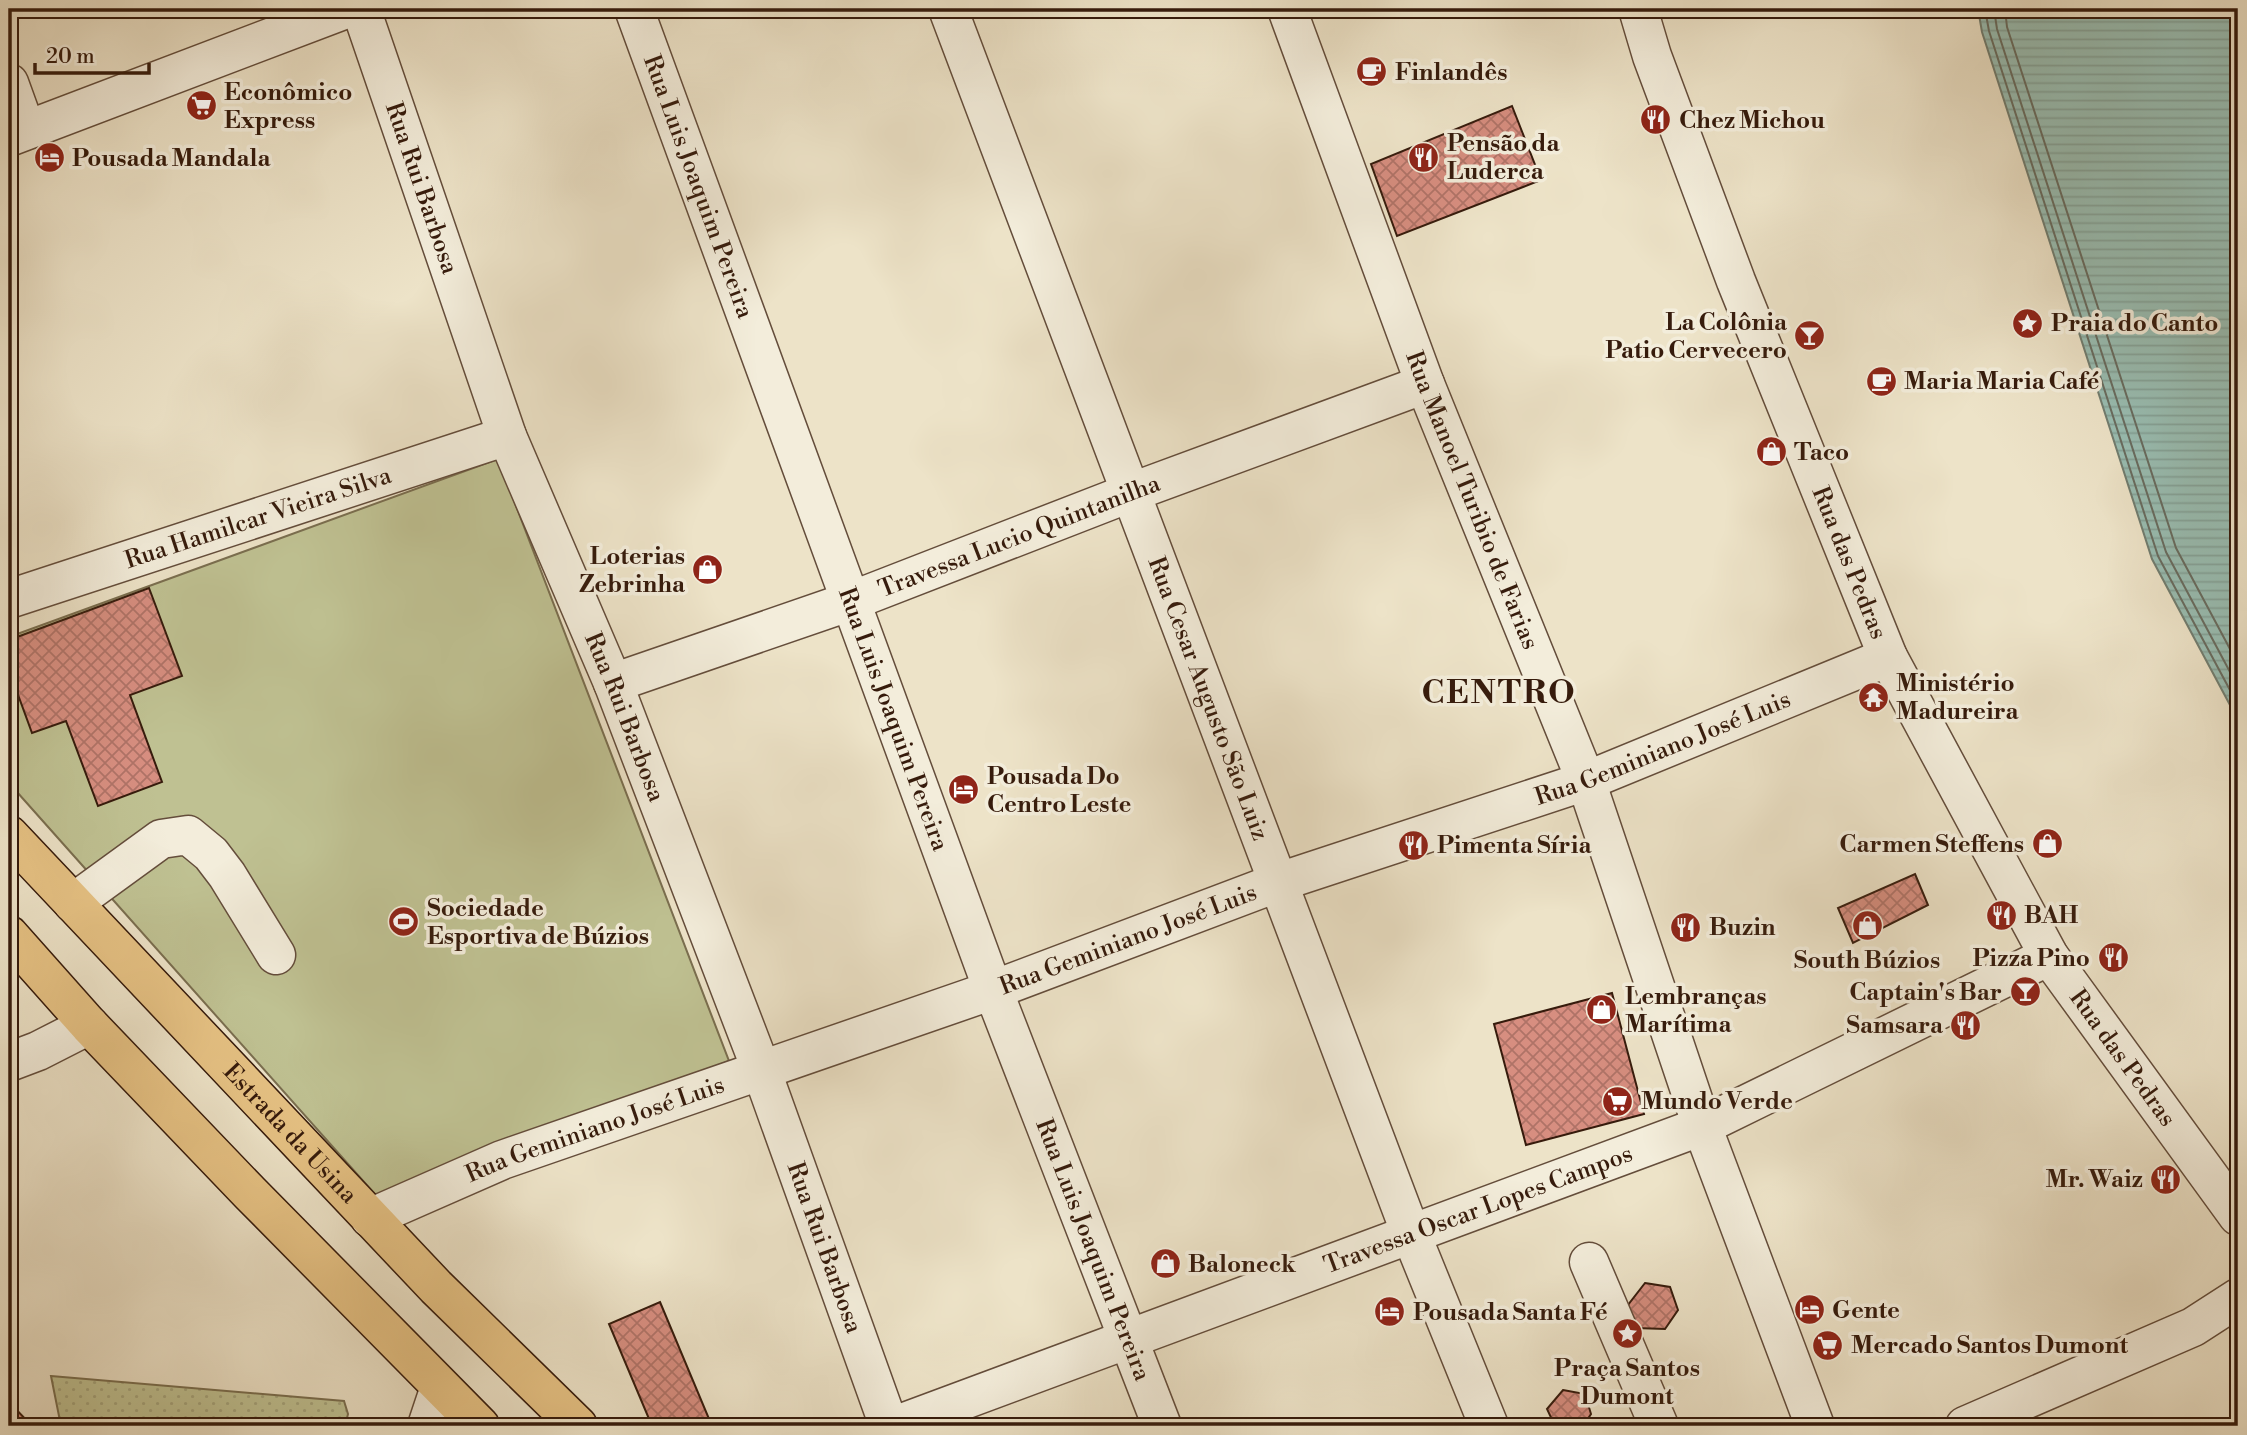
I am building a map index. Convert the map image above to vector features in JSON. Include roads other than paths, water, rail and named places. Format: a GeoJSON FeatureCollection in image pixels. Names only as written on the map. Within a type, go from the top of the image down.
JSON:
{"type":"FeatureCollection","features":[{"type":"Feature","properties":{"kind":"main road","name":"Estrada da Usina"},"geometry":{"type":"LineString","coordinates":[[9,835],[436,1287],[578,1426]]}},
{"type":"Feature","properties":{"kind":"main road"},"geometry":{"type":"LineString","coordinates":[[9,935],[89,1026],[480,1426]]}},
{"type":"Feature","properties":{"kind":"street"},"geometry":{"type":"LineString","coordinates":[[9,83],[18,134],[346,9]]}},
{"type":"Feature","properties":{"kind":"street","name":"Rua Rui Barbosa"},"geometry":{"type":"LineString","coordinates":[[361,9],[507,436],[613,683],[761,1069],[891,1426]]}},
{"type":"Feature","properties":{"kind":"street","name":"Rua Luis Joaquim Pereira"},"geometry":{"type":"LineString","coordinates":[[634,9],[993,990],[1162,1426]]}},
{"type":"Feature","properties":{"kind":"street","name":"Rua Cesar Augusto São Luiz"},"geometry":{"type":"LineString","coordinates":[[948,9],[1411,1234],[1489,1426]]}},
{"type":"Feature","properties":{"kind":"street","name":"Rua Manoel Turibio de Farias"},"geometry":{"type":"LineString","coordinates":[[1287,9],[1425,384],[1586,781],[1702,1126],[1815,1426]]}},
{"type":"Feature","properties":{"kind":"street","name":"Rua das Pedras"},"geometry":{"type":"LineString","coordinates":[[1638,9],[1652,55],[1736,281],[1888,657],[2049,956],[2238,1216]]}},
{"type":"Feature","properties":{"kind":"street","name":"Travessa Lucio Quintanilha"},"geometry":{"type":"LineString","coordinates":[[613,683],[851,601],[1132,492],[1425,384]]}},
{"type":"Feature","properties":{"kind":"street","name":"Rua Hamilcar Vieira Silva"},"geometry":{"type":"LineString","coordinates":[[9,599],[507,436]]}},
{"type":"Feature","properties":{"kind":"street","name":"Rua Geminiano José Luis"},"geometry":{"type":"LineString","coordinates":[[370,1218],[502,1160],[993,990],[1279,882],[1586,781],[1888,657]]}},
{"type":"Feature","properties":{"kind":"street"},"geometry":{"type":"LineString","coordinates":[[74,903],[161,839],[188,835],[211,854],[227,875],[276,955]]}},
{"type":"Feature","properties":{"kind":"street","name":"Travessa Oscar Lopes Campos"},"geometry":{"type":"LineString","coordinates":[[891,1426],[1702,1126],[2049,956]]}},
{"type":"Feature","properties":{"kind":"street"},"geometry":{"type":"LineString","coordinates":[[9,1062],[89,1026]]}},
{"type":"Feature","properties":{"kind":"street"},"geometry":{"type":"LineString","coordinates":[[1589,1262],[1658,1426]]}},
{"type":"Feature","properties":{"kind":"street"},"geometry":{"type":"LineString","coordinates":[[1965,1426],[2193,1327],[2238,1298]]}},
{"type":"Feature","properties":{"kind":"street"},"geometry":{"type":"LineString","coordinates":[[427,1426],[439,1387]]}},
{"type":"Feature","properties":{"kind":"water"},"geometry":{"type":"Polygon","coordinates":[[[1978,9],[2238,9],[2238,720],[2152,559],[1982,32],[1978,9]]]}},
{"type":"Feature","properties":{"kind":"place","name":"Finlandês"},"geometry":{"type":"Point","coordinates":[1372,72]}},
{"type":"Feature","properties":{"kind":"place","name":"Econômico Express"},"geometry":{"type":"Point","coordinates":[201,106]}},
{"type":"Feature","properties":{"kind":"place","name":"Chez Michou"},"geometry":{"type":"Point","coordinates":[1656,120]}},
{"type":"Feature","properties":{"kind":"place","name":"Pensão da Luderca"},"geometry":{"type":"Point","coordinates":[1424,157]}},
{"type":"Feature","properties":{"kind":"place","name":"Pousada Mandala"},"geometry":{"type":"Point","coordinates":[49,158]}},
{"type":"Feature","properties":{"kind":"place","name":"Praia do Canto"},"geometry":{"type":"Point","coordinates":[2028,323]}},
{"type":"Feature","properties":{"kind":"place","name":"La Colônia Patio Cervecero"},"geometry":{"type":"Point","coordinates":[1810,336]}},
{"type":"Feature","properties":{"kind":"place","name":"Maria Maria Café"},"geometry":{"type":"Point","coordinates":[1881,381]}},
{"type":"Feature","properties":{"kind":"place","name":"Taco"},"geometry":{"type":"Point","coordinates":[1771,452]}},
{"type":"Feature","properties":{"kind":"place","name":"Loterias Zebrinha"},"geometry":{"type":"Point","coordinates":[708,570]}},
{"type":"Feature","properties":{"kind":"place","name":"Ministério Madureira"},"geometry":{"type":"Point","coordinates":[1873,697]}},
{"type":"Feature","properties":{"kind":"place","name":"Pousada Do Centro Leste"},"geometry":{"type":"Point","coordinates":[964,790]}},
{"type":"Feature","properties":{"kind":"place","name":"Carmen Steffens"},"geometry":{"type":"Point","coordinates":[2047,844]}},
{"type":"Feature","properties":{"kind":"place","name":"Pimenta Síria"},"geometry":{"type":"Point","coordinates":[1414,845]}},
{"type":"Feature","properties":{"kind":"place","name":"BAH"},"geometry":{"type":"Point","coordinates":[2001,915]}},
{"type":"Feature","properties":{"kind":"place","name":"Sociedade Esportiva de Búzios"},"geometry":{"type":"Point","coordinates":[404,922]}},
{"type":"Feature","properties":{"kind":"place","name":"South Búzios"},"geometry":{"type":"Point","coordinates":[1867,926]}},
{"type":"Feature","properties":{"kind":"place","name":"Buzin"},"geometry":{"type":"Point","coordinates":[1686,927]}},
{"type":"Feature","properties":{"kind":"place","name":"Pizza Pino"},"geometry":{"type":"Point","coordinates":[2113,958]}},
{"type":"Feature","properties":{"kind":"place","name":"Captain's Bar"},"geometry":{"type":"Point","coordinates":[2025,992]}},
{"type":"Feature","properties":{"kind":"place","name":"Lembranças Marítima"},"geometry":{"type":"Point","coordinates":[1602,1010]}},
{"type":"Feature","properties":{"kind":"place","name":"Samsara"},"geometry":{"type":"Point","coordinates":[1966,1025]}},
{"type":"Feature","properties":{"kind":"place","name":"Mundo Verde"},"geometry":{"type":"Point","coordinates":[1618,1101]}},
{"type":"Feature","properties":{"kind":"place","name":"Mr. Waiz"},"geometry":{"type":"Point","coordinates":[2166,1179]}},
{"type":"Feature","properties":{"kind":"place","name":"Baloneck"},"geometry":{"type":"Point","coordinates":[1165,1264]}},
{"type":"Feature","properties":{"kind":"place","name":"Gente"},"geometry":{"type":"Point","coordinates":[1809,1310]}},
{"type":"Feature","properties":{"kind":"place","name":"Pousada Santa Fé"},"geometry":{"type":"Point","coordinates":[1390,1312]}},
{"type":"Feature","properties":{"kind":"place","name":"Praça Santos Dumont"},"geometry":{"type":"Point","coordinates":[1627,1334]}},
{"type":"Feature","properties":{"kind":"place","name":"Mercado Santos Dumont"},"geometry":{"type":"Point","coordinates":[1828,1345]}},
{"type":"Feature","properties":{"kind":"district","name":"CENTRO"},"geometry":{"type":"Point","coordinates":[1499,692]}}]}
